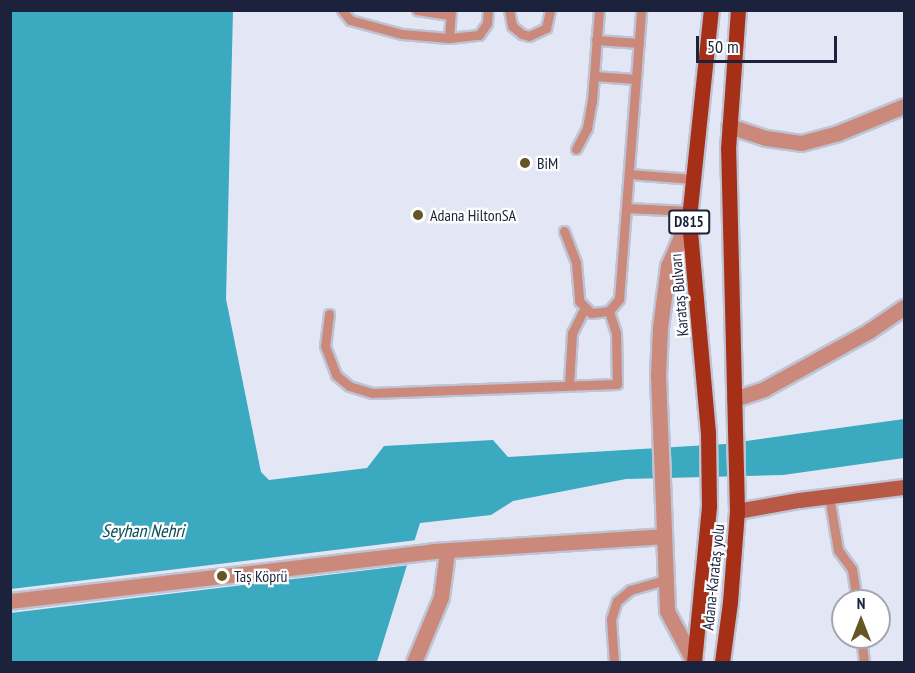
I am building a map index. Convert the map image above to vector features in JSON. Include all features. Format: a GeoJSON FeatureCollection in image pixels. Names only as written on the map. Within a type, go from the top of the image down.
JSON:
{"type":"FeatureCollection","features":[{"type":"Feature","properties":{"kind":"main road","name":"Karataş Bulvarı"},"geometry":{"type":"LineString","coordinates":[[709,506],[708,433],[690,214],[711,10]]}},
{"type":"Feature","properties":{"kind":"main road","name":"D815"},"geometry":{"type":"LineString","coordinates":[[734,399],[729,126],[738,10]]}},
{"type":"Feature","properties":{"kind":"main road","name":"Adana-Karataş yolu"},"geometry":{"type":"LineString","coordinates":[[722,663],[730,602],[737,511],[734,399]]}},
{"type":"Feature","properties":{"kind":"main road"},"geometry":{"type":"LineString","coordinates":[[737,511],[829,496],[904,488]]}},
{"type":"Feature","properties":{"kind":"main road","name":"Adana-Karataş yolu"},"geometry":{"type":"LineString","coordinates":[[694,663],[709,506]]}},
{"type":"Feature","properties":{"kind":"street"},"geometry":{"type":"LineString","coordinates":[[729,126],[766,138],[801,143],[838,133],[904,106]]}},
{"type":"Feature","properties":{"kind":"street"},"geometry":{"type":"LineString","coordinates":[[690,214],[668,266],[660,328],[661,444],[667,611],[694,663]]}},
{"type":"Feature","properties":{"kind":"street"},"geometry":{"type":"LineString","coordinates":[[734,399],[764,389],[869,331],[904,307]]}},
{"type":"Feature","properties":{"kind":"street"},"geometry":{"type":"LineString","coordinates":[[10,601],[440,551],[663,536]]}},
{"type":"Feature","properties":{"kind":"street"},"geometry":{"type":"LineString","coordinates":[[416,660],[441,597],[440,551]]}},
{"type":"Feature","properties":{"kind":"lane"},"geometry":{"type":"LineString","coordinates":[[342,10],[350,20],[402,34],[449,38],[479,35],[487,23],[488,10]]}},
{"type":"Feature","properties":{"kind":"lane"},"geometry":{"type":"LineString","coordinates":[[417,10],[451,13],[449,38]]}},
{"type":"Feature","properties":{"kind":"lane"},"geometry":{"type":"LineString","coordinates":[[509,10],[512,26],[528,36],[535,35],[546,28],[550,22],[550,10]]}},
{"type":"Feature","properties":{"kind":"lane"},"geometry":{"type":"LineString","coordinates":[[576,149],[587,128],[599,10]]}},
{"type":"Feature","properties":{"kind":"lane"},"geometry":{"type":"LineString","coordinates":[[564,231],[576,263],[577,294],[585,308],[597,314],[609,311],[619,299],[641,10]]}},
{"type":"Feature","properties":{"kind":"lane"},"geometry":{"type":"LineString","coordinates":[[596,40],[639,43]]}},
{"type":"Feature","properties":{"kind":"lane"},"geometry":{"type":"LineString","coordinates":[[594,76],[636,79]]}},
{"type":"Feature","properties":{"kind":"lane"},"geometry":{"type":"LineString","coordinates":[[629,174],[693,179]]}},
{"type":"Feature","properties":{"kind":"lane"},"geometry":{"type":"LineString","coordinates":[[626,208],[690,214]]}},
{"type":"Feature","properties":{"kind":"lane"},"geometry":{"type":"LineString","coordinates":[[569,384],[572,333],[585,308]]}},
{"type":"Feature","properties":{"kind":"lane"},"geometry":{"type":"LineString","coordinates":[[329,314],[325,335],[331,366],[342,381],[372,393],[617,384],[616,333],[609,311]]}},
{"type":"Feature","properties":{"kind":"lane"},"geometry":{"type":"LineString","coordinates":[[829,496],[838,550],[852,569],[854,589]]}},
{"type":"Feature","properties":{"kind":"lane"},"geometry":{"type":"LineString","coordinates":[[614,663],[611,619],[617,601],[630,590],[666,580]]}},
{"type":"Feature","properties":{"kind":"lane"},"geometry":{"type":"LineString","coordinates":[[863,649],[864,660]]}},
{"type":"Feature","properties":{"kind":"water","name":"Seyhan Nehri"},"geometry":{"type":"Polygon","coordinates":[[[10,11],[233,11],[226,299],[261,472],[269,480],[367,468],[384,446],[493,440],[508,457],[725,444],[904,419],[904,458],[783,475],[626,479],[513,501],[491,515],[420,523],[377,662],[11,662],[10,11]]]}},
{"type":"Feature","properties":{"kind":"pier","name":"Taș Köprü"},"geometry":{"type":"Polygon","coordinates":[[[417,540],[410,565],[10,613],[11,589],[417,540]]]}},
{"type":"Feature","properties":{"kind":"place","name":"BiM"},"geometry":{"type":"Point","coordinates":[525,163]}},
{"type":"Feature","properties":{"kind":"place","name":"Adana HiltonSA"},"geometry":{"type":"Point","coordinates":[418,215]}},
{"type":"Feature","properties":{"kind":"place","name":"Taș Köprü"},"geometry":{"type":"Point","coordinates":[222,576]}}]}
